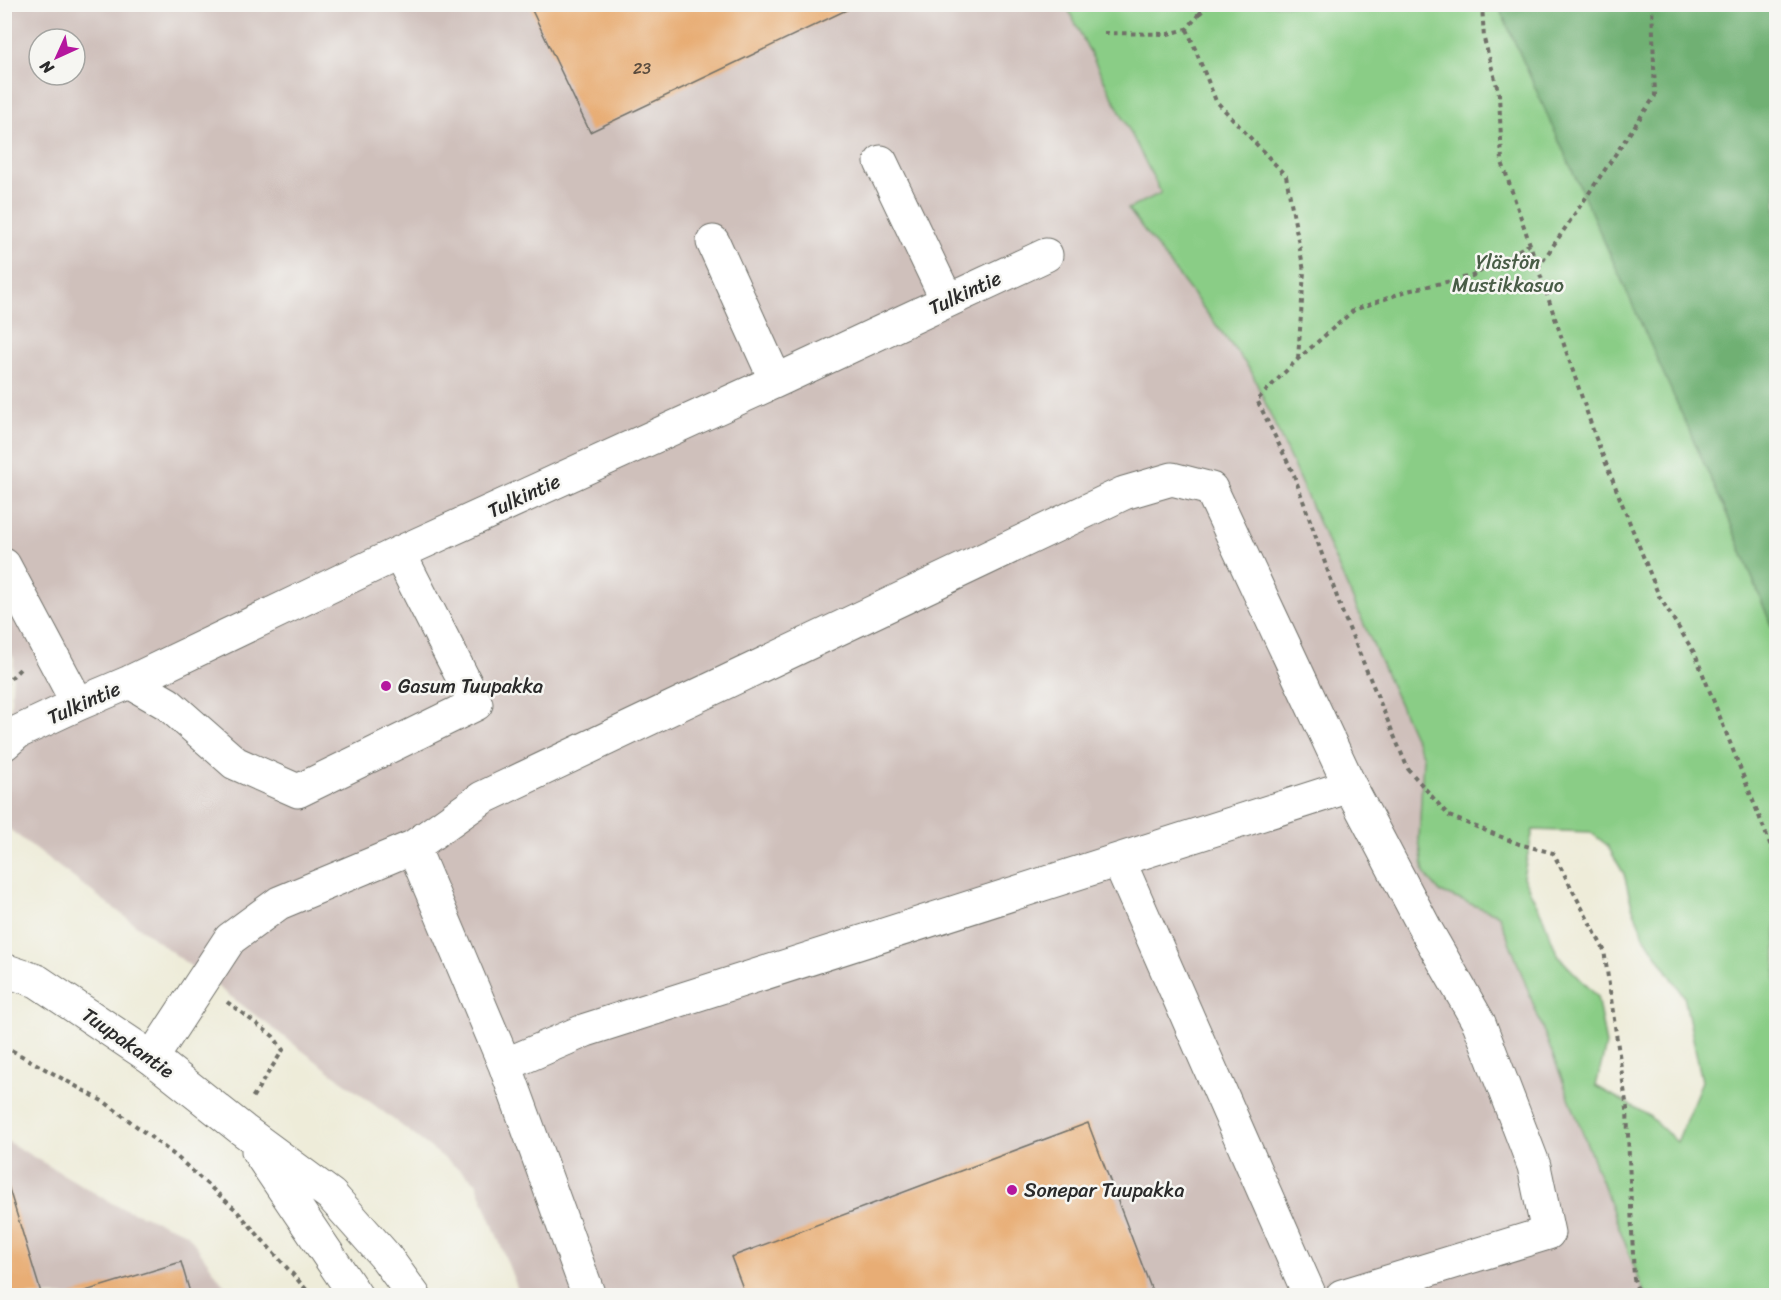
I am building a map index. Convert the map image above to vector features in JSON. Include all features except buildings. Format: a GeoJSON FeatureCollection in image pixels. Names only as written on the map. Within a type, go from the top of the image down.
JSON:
{"type":"FeatureCollection","features":[{"type":"Feature","properties":{"kind":"street"},"geometry":{"type":"LineString","coordinates":[[881,162],[947,300]]}},
{"type":"Feature","properties":{"kind":"street"},"geometry":{"type":"LineString","coordinates":[[712,242],[776,381]]}},
{"type":"Feature","properties":{"kind":"street","name":"Tulkintie"},"geometry":{"type":"LineString","coordinates":[[4,744],[18,732],[130,682],[399,553],[1046,255]]}},
{"type":"Feature","properties":{"kind":"street"},"geometry":{"type":"LineString","coordinates":[[152,1058],[230,939],[279,903],[413,847],[482,798],[1124,493],[1172,479],[1211,489],[1350,786],[1426,930],[1479,1023],[1534,1166],[1548,1233],[1342,1296]]}},
{"type":"Feature","properties":{"kind":"street"},"geometry":{"type":"LineString","coordinates":[[130,682],[168,704],[235,763],[298,791],[476,704],[399,553]]}},
{"type":"Feature","properties":{"kind":"street"},"geometry":{"type":"LineString","coordinates":[[4,566],[78,704]]}},
{"type":"Feature","properties":{"kind":"street"},"geometry":{"type":"LineString","coordinates":[[506,1065],[586,1030],[1350,786]]}},
{"type":"Feature","properties":{"kind":"street"},"geometry":{"type":"LineString","coordinates":[[413,847],[506,1065],[589,1296]]}},
{"type":"Feature","properties":{"kind":"street"},"geometry":{"type":"LineString","coordinates":[[1119,861],[1310,1296]]}},
{"type":"Feature","properties":{"kind":"street","name":"Tuupakantie"},"geometry":{"type":"LineString","coordinates":[[4,970],[37,981],[152,1058],[239,1127],[331,1195],[385,1256],[414,1296]]}},
{"type":"Feature","properties":{"kind":"street","name":"Tuupakantie"},"geometry":{"type":"LineString","coordinates":[[239,1127],[356,1296]]}},
{"type":"Feature","properties":{"kind":"path"},"geometry":{"type":"LineString","coordinates":[[1197,4],[1198,15]]}},
{"type":"Feature","properties":{"kind":"path"},"geometry":{"type":"LineString","coordinates":[[1104,33],[1167,34],[1187,29],[1210,4]]}},
{"type":"Feature","properties":{"kind":"path"},"geometry":{"type":"LineString","coordinates":[[1482,4],[1484,39],[1499,94],[1502,162],[1595,436],[1659,596],[1695,654],[1776,859]]}},
{"type":"Feature","properties":{"kind":"path"},"geometry":{"type":"LineString","coordinates":[[1538,268],[1655,96],[1652,4]]}},
{"type":"Feature","properties":{"kind":"path"},"geometry":{"type":"LineString","coordinates":[[1187,29],[1216,101],[1286,176],[1304,271],[1298,359]]}},
{"type":"Feature","properties":{"kind":"path"},"geometry":{"type":"LineString","coordinates":[[1530,244],[1472,276],[1407,291],[1354,310],[1298,359],[1257,400],[1294,475],[1343,614],[1408,769],[1449,816],[1519,844],[1553,853],[1604,950],[1627,1109],[1634,1279],[1640,1296]]}},
{"type":"Feature","properties":{"kind":"path"},"geometry":{"type":"LineString","coordinates":[[200,982],[273,1036],[283,1050],[239,1127]]}},
{"type":"Feature","properties":{"kind":"path"},"geometry":{"type":"LineString","coordinates":[[4,1047],[106,1104],[177,1157],[235,1209],[312,1296]]}},
{"type":"Feature","properties":{"kind":"shaded area"},"geometry":{"type":"Polygon","coordinates":[[[4,5],[1066,5],[1161,193],[1128,210],[1251,371],[1423,757],[1419,840],[1440,892],[1499,915],[1645,1295],[520,1295],[476,1182],[5,826],[5,790],[14,659],[4,643],[4,5]]]}},
{"type":"Feature","properties":{"kind":"shaded area"},"geometry":{"type":"Polygon","coordinates":[[[5,1140],[115,1205],[187,1233],[231,1295],[5,1296],[5,1140]]]}},
{"type":"Feature","properties":{"kind":"green space","name":"Ylästön Mustikkasuo"},"geometry":{"type":"Polygon","coordinates":[[[1066,5],[1776,5],[1728,517],[1776,637],[1776,1295],[1645,1295],[1499,915],[1440,892],[1424,873],[1419,840],[1423,757],[1251,371],[1128,209],[1161,193],[1066,5]],[[1533,830],[1523,877],[1542,915],[1558,956],[1597,996],[1606,1045],[1596,1086],[1648,1115],[1677,1142],[1702,1081],[1684,996],[1644,936],[1632,906],[1624,874],[1607,845],[1590,832],[1533,830]]]}},
{"type":"Feature","properties":{"kind":"green space"},"geometry":{"type":"Polygon","coordinates":[[[1498,5],[1776,5],[1776,637],[1728,517],[1498,5]]]}},
{"type":"Feature","properties":{"kind":"place","name":"Gasum Tuupakka"},"geometry":{"type":"Point","coordinates":[386,686]}},
{"type":"Feature","properties":{"kind":"place","name":"Sonepar Tuupakka"},"geometry":{"type":"Point","coordinates":[1012,1190]}}]}
